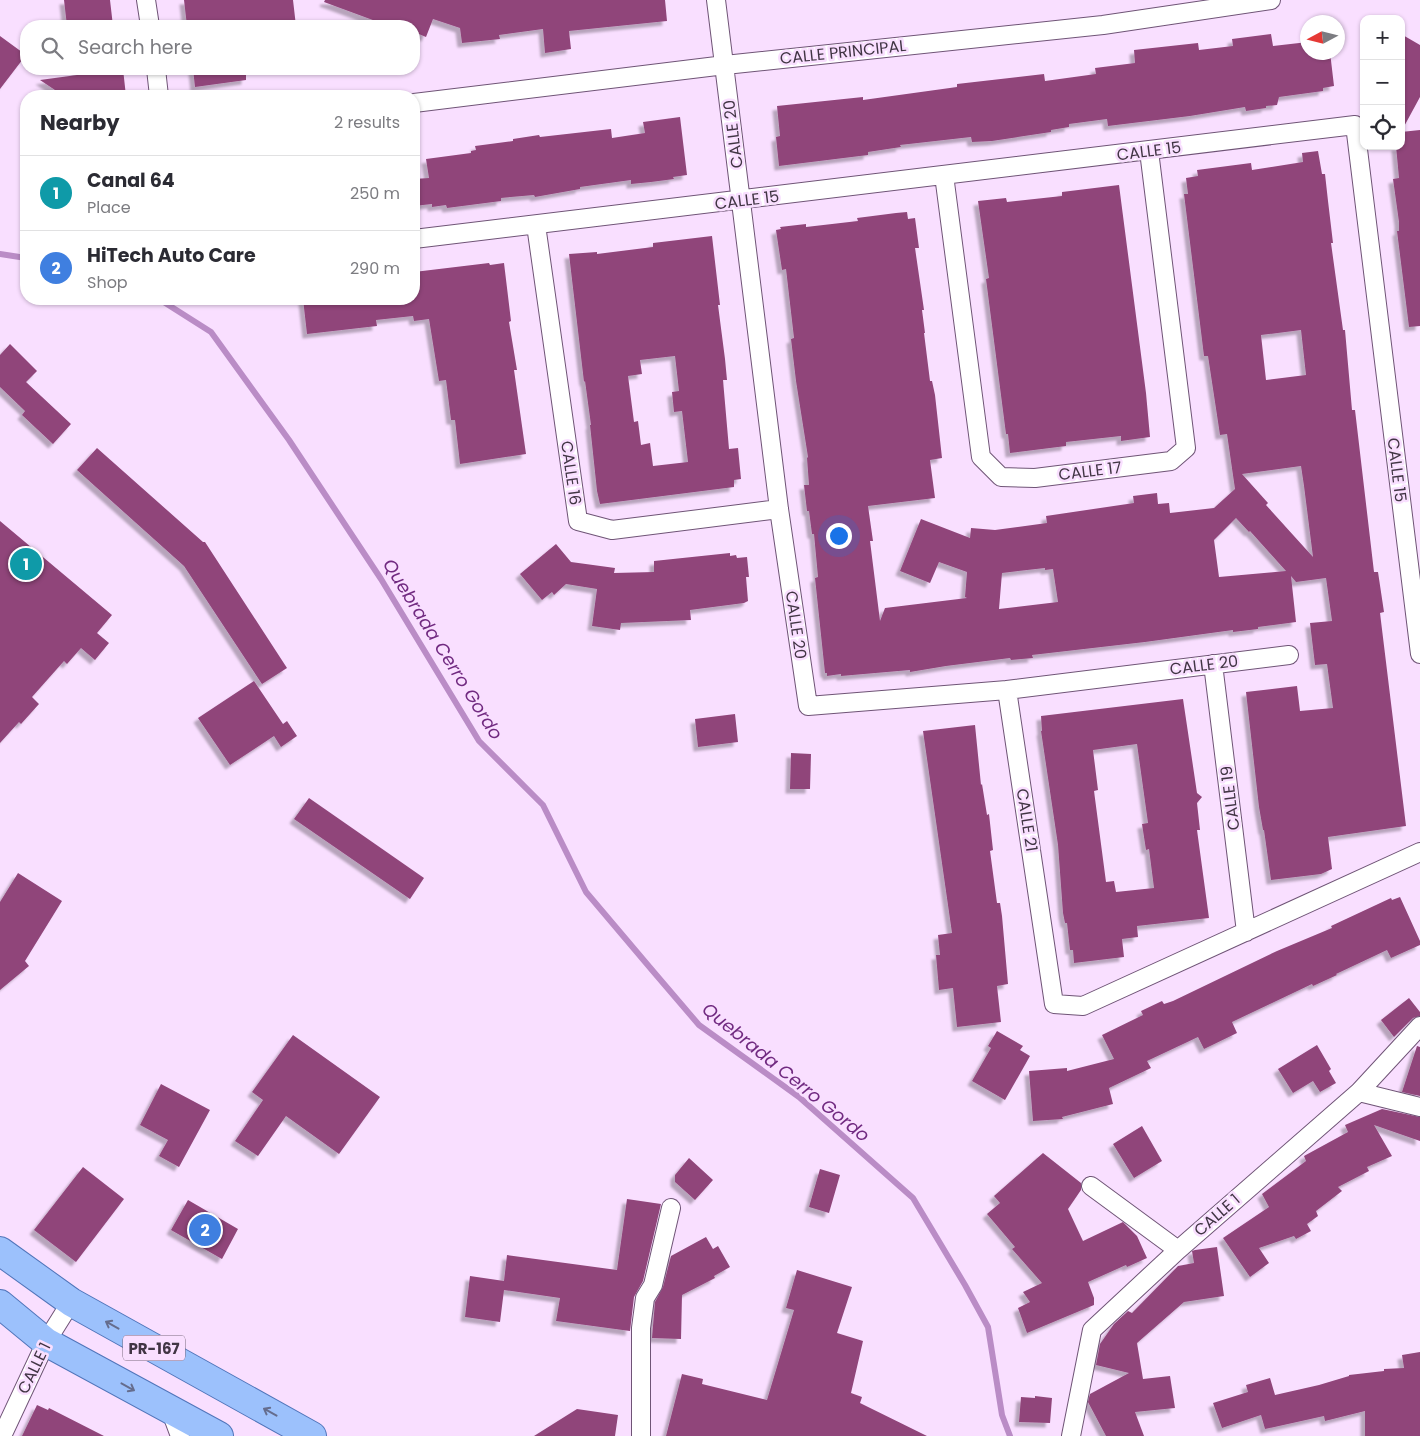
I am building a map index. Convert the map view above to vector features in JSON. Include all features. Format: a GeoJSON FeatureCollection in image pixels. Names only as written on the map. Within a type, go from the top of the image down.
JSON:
{"type":"FeatureCollection","features":[{"type":"Feature","properties":{"kind":"main road","name":"PR-167"},"geometry":{"type":"LineString","coordinates":[[0,1251],[71,1302],[312,1436]]}},
{"type":"Feature","properties":{"kind":"main road","name":"PR-167"},"geometry":{"type":"LineString","coordinates":[[0,1304],[46,1342],[219,1436]]}},
{"type":"Feature","properties":{"kind":"street"},"geometry":{"type":"LineString","coordinates":[[146,0],[149,20]]}},
{"type":"Feature","properties":{"kind":"street"},"geometry":{"type":"LineString","coordinates":[[716,0],[725,65]]}},
{"type":"Feature","properties":{"kind":"street","name":"CALLE PRINCIPAL"},"geometry":{"type":"LineString","coordinates":[[420,102],[725,65],[1103,24],[1271,0]]}},
{"type":"Feature","properties":{"kind":"street","name":"CALLE 20"},"geometry":{"type":"LineString","coordinates":[[725,65],[779,509],[808,706],[1007,690],[1289,655]]}},
{"type":"Feature","properties":{"kind":"street"},"geometry":{"type":"LineString","coordinates":[[157,75],[158,90]]}},
{"type":"Feature","properties":{"kind":"street","name":"CALLE 15"},"geometry":{"type":"LineString","coordinates":[[420,238],[741,201],[1355,125],[1420,654]]}},
{"type":"Feature","properties":{"kind":"street","name":"CALLE 17"},"geometry":{"type":"LineString","coordinates":[[944,176],[981,458],[1000,477],[1035,478],[1171,461],[1186,448],[1149,151]]}},
{"type":"Feature","properties":{"kind":"street","name":"CALLE 16"},"geometry":{"type":"LineString","coordinates":[[536,224],[578,521],[612,530],[779,509]]}},
{"type":"Feature","properties":{"kind":"street","name":"CALLE 19"},"geometry":{"type":"LineString","coordinates":[[1213,664],[1246,932]]}},
{"type":"Feature","properties":{"kind":"street","name":"CALLE 21"},"geometry":{"type":"LineString","coordinates":[[1007,690],[1054,1004],[1083,1006],[1246,932]]}},
{"type":"Feature","properties":{"kind":"street"},"geometry":{"type":"LineString","coordinates":[[1246,932],[1420,852]]}},
{"type":"Feature","properties":{"kind":"street","name":"CALLE 1"},"geometry":{"type":"LineString","coordinates":[[1071,1436],[1092,1330],[1178,1250],[1360,1092],[1420,1026]]}},
{"type":"Feature","properties":{"kind":"street"},"geometry":{"type":"LineString","coordinates":[[1360,1092],[1420,1107]]}},
{"type":"Feature","properties":{"kind":"street"},"geometry":{"type":"LineString","coordinates":[[1091,1186],[1178,1250]]}},
{"type":"Feature","properties":{"kind":"street"},"geometry":{"type":"LineString","coordinates":[[642,1436],[640,1328],[645,1298],[653,1285],[671,1208]]}},
{"type":"Feature","properties":{"kind":"street","name":"CALLE 1"},"geometry":{"type":"LineString","coordinates":[[2,1436],[46,1342],[71,1302]]}},
{"type":"Feature","properties":{"kind":"street"},"geometry":{"type":"LineString","coordinates":[[170,1409],[180,1436]]}},
{"type":"Feature","properties":{"kind":"building"},"geometry":{"type":"Polygon","coordinates":[[[64,0],[110,0],[112,20],[66,20],[64,0]]]}},
{"type":"Feature","properties":{"kind":"building"},"geometry":{"type":"Polygon","coordinates":[[[184,0],[293,0],[295,20],[186,20],[184,0]]]}},
{"type":"Feature","properties":{"kind":"building"},"geometry":{"type":"Polygon","coordinates":[[[325,0],[665,0],[667,21],[569,31],[571,49],[545,53],[543,29],[499,35],[500,39],[462,43],[460,28],[433,19],[426,37],[420,34],[420,20],[373,20],[324,2],[325,0]]]}},
{"type":"Feature","properties":{"kind":"building"},"geometry":{"type":"Polygon","coordinates":[[[1271,34],[1273,46],[1300,43],[1300,60],[1331,60],[1334,86],[1323,88],[1323,91],[1279,97],[1277,105],[1246,111],[1245,107],[1108,126],[1107,119],[1069,124],[1069,127],[1051,130],[1051,132],[992,141],[972,142],[971,137],[900,145],[901,147],[868,152],[868,155],[779,166],[776,137],[780,136],[777,106],[863,97],[863,100],[957,87],[957,84],[1044,74],[1045,81],[1096,74],[1095,68],[1135,63],[1134,50],[1198,43],[1199,50],[1233,46],[1232,39],[1271,34]]]}},
{"type":"Feature","properties":{"kind":"building"},"geometry":{"type":"Polygon","coordinates":[[[0,36],[20,51],[20,63],[0,89],[0,36]]]}},
{"type":"Feature","properties":{"kind":"building"},"geometry":{"type":"Polygon","coordinates":[[[1405,36],[1420,45],[1420,97],[1405,125],[1405,36]]]}},
{"type":"Feature","properties":{"kind":"building"},"geometry":{"type":"Polygon","coordinates":[[[77,75],[124,75],[125,90],[55,90],[40,80],[77,75]]]}},
{"type":"Feature","properties":{"kind":"building"},"geometry":{"type":"Polygon","coordinates":[[[194,75],[246,75],[246,80],[195,87],[194,75]]]}},
{"type":"Feature","properties":{"kind":"building"},"geometry":{"type":"Polygon","coordinates":[[[680,117],[687,175],[651,182],[631,184],[631,180],[580,187],[580,189],[535,197],[534,195],[501,198],[501,201],[447,208],[446,205],[432,207],[432,204],[420,205],[420,179],[429,178],[426,159],[471,153],[471,151],[476,150],[475,146],[513,141],[513,139],[539,135],[540,137],[611,129],[612,138],[645,133],[643,122],[680,117]]]}},
{"type":"Feature","properties":{"kind":"building"},"geometry":{"type":"Polygon","coordinates":[[[1420,130],[1420,326],[1409,327],[1397,231],[1399,231],[1399,222],[1393,179],[1399,178],[1396,150],[1405,150],[1405,132],[1420,130]]]}},
{"type":"Feature","properties":{"kind":"building"},"geometry":{"type":"Polygon","coordinates":[[[1318,151],[1322,174],[1325,174],[1333,243],[1331,243],[1343,330],[1345,330],[1352,410],[1355,410],[1374,572],[1378,572],[1384,612],[1380,613],[1406,826],[1328,837],[1332,869],[1321,874],[1271,880],[1259,807],[1246,692],[1297,686],[1300,711],[1333,708],[1327,664],[1315,665],[1310,623],[1332,621],[1326,578],[1296,582],[1291,576],[1296,622],[1258,627],[1258,629],[1233,632],[1233,630],[1032,655],[1033,658],[1011,660],[1010,658],[910,672],[910,670],[827,676],[827,673],[825,673],[815,578],[818,577],[814,534],[812,534],[809,511],[807,511],[804,485],[809,485],[808,457],[791,339],[794,338],[786,269],[782,270],[776,230],[781,229],[780,227],[806,224],[806,227],[858,221],[857,218],[907,212],[908,219],[915,218],[919,248],[915,248],[924,310],[922,310],[924,333],[930,381],[932,381],[935,395],[942,458],[930,460],[935,498],[868,506],[873,541],[870,541],[880,621],[885,608],[967,598],[965,597],[967,572],[939,562],[930,583],[900,571],[921,519],[970,538],[971,528],[995,530],[1047,523],[1046,516],[1134,503],[1133,496],[1157,493],[1158,504],[1169,503],[1170,513],[1214,508],[1235,489],[1227,434],[1220,435],[1208,356],[1204,356],[1184,194],[1188,194],[1186,178],[1198,176],[1197,170],[1251,163],[1252,170],[1303,162],[1302,153],[1318,151]],[[1301,330],[1261,335],[1266,380],[1306,375],[1301,330]],[[1301,466],[1242,474],[1268,503],[1266,505],[1313,557],[1301,466]],[[1236,518],[1214,540],[1219,577],[1286,571],[1236,518]],[[1045,568],[1002,573],[999,609],[1058,602],[1053,569],[1045,570],[1045,568]]]}},
{"type":"Feature","properties":{"kind":"building"},"geometry":{"type":"Polygon","coordinates":[[[1119,185],[1150,437],[1121,441],[1121,436],[1066,442],[1066,446],[1010,453],[986,279],[989,278],[978,201],[1006,198],[1007,202],[1062,196],[1062,192],[1119,185]]]}},
{"type":"Feature","properties":{"kind":"building"},"geometry":{"type":"Polygon","coordinates":[[[712,236],[727,380],[723,380],[729,449],[738,448],[741,479],[734,480],[734,487],[600,504],[569,254],[597,252],[597,254],[653,247],[653,243],[712,236]],[[675,356],[640,360],[642,374],[628,376],[634,422],[638,421],[641,445],[650,443],[653,466],[688,462],[682,411],[674,412],[672,392],[679,391],[675,356]]]}},
{"type":"Feature","properties":{"kind":"building"},"geometry":{"type":"Polygon","coordinates":[[[504,263],[511,321],[509,322],[517,370],[514,370],[526,454],[460,464],[455,420],[451,420],[446,380],[439,381],[429,319],[414,321],[413,316],[376,320],[377,326],[307,334],[304,305],[420,305],[420,271],[504,263]]]}},
{"type":"Feature","properties":{"kind":"building"},"geometry":{"type":"Polygon","coordinates":[[[10,344],[37,371],[26,382],[71,424],[53,444],[22,415],[25,411],[0,387],[0,355],[10,344]]]}},
{"type":"Feature","properties":{"kind":"building"},"geometry":{"type":"Polygon","coordinates":[[[97,448],[205,542],[287,668],[262,684],[184,566],[77,470],[97,448]]]}},
{"type":"Feature","properties":{"kind":"building"},"geometry":{"type":"Polygon","coordinates":[[[0,521],[112,615],[97,633],[109,643],[95,660],[81,648],[67,664],[64,661],[32,697],[39,704],[0,743],[0,521]]]}},
{"type":"Feature","properties":{"kind":"building"},"geometry":{"type":"Polygon","coordinates":[[[556,544],[571,562],[615,568],[614,573],[654,572],[654,561],[730,553],[730,556],[736,555],[737,558],[747,557],[749,577],[746,577],[748,601],[690,610],[691,620],[621,623],[620,630],[592,626],[597,589],[566,584],[554,595],[552,592],[542,600],[520,574],[556,544]]]}},
{"type":"Feature","properties":{"kind":"building"},"geometry":{"type":"Polygon","coordinates":[[[254,681],[283,724],[287,721],[297,736],[281,747],[274,736],[230,765],[198,718],[254,681]]]}},
{"type":"Feature","properties":{"kind":"building"},"geometry":{"type":"Polygon","coordinates":[[[1183,699],[1197,793],[1202,797],[1197,803],[1200,830],[1197,830],[1209,918],[1137,926],[1138,937],[1122,939],[1124,957],[1074,963],[1073,950],[1070,950],[1067,923],[1065,923],[1063,913],[1058,845],[1041,731],[1041,716],[1183,699]],[[1137,744],[1093,750],[1098,790],[1094,791],[1106,882],[1114,881],[1116,892],[1154,888],[1149,849],[1146,850],[1142,824],[1148,823],[1137,744]]]}},
{"type":"Feature","properties":{"kind":"building"},"geometry":{"type":"Polygon","coordinates":[[[735,714],[738,742],[698,747],[695,719],[735,714]]]}},
{"type":"Feature","properties":{"kind":"building"},"geometry":{"type":"Polygon","coordinates":[[[975,725],[981,785],[987,815],[989,814],[993,850],[990,851],[997,903],[1000,903],[1002,916],[1008,984],[997,986],[1001,1022],[957,1027],[953,988],[939,990],[936,955],[940,955],[938,935],[952,933],[923,731],[975,725]]]}},
{"type":"Feature","properties":{"kind":"building"},"geometry":{"type":"Polygon","coordinates":[[[791,753],[811,754],[810,789],[790,789],[791,753]]]}},
{"type":"Feature","properties":{"kind":"building"},"geometry":{"type":"Polygon","coordinates":[[[309,798],[424,878],[410,899],[294,819],[309,798]]]}},
{"type":"Feature","properties":{"kind":"building"},"geometry":{"type":"Polygon","coordinates":[[[18,873],[62,901],[25,961],[29,966],[0,990],[0,902],[18,873]]]}},
{"type":"Feature","properties":{"kind":"building"},"geometry":{"type":"Polygon","coordinates":[[[1400,897],[1420,941],[1420,945],[1391,958],[1387,950],[1337,975],[1313,986],[1312,984],[1232,1022],[1237,1033],[1204,1049],[1198,1037],[1147,1061],[1151,1068],[1109,1088],[1113,1104],[1062,1117],[1063,1119],[1033,1121],[1029,1071],[1067,1068],[1067,1071],[1114,1059],[1102,1035],[1143,1015],[1141,1011],[1162,1001],[1164,1004],[1173,1001],[1277,951],[1332,928],[1331,926],[1391,898],[1392,900],[1400,897]]]}},
{"type":"Feature","properties":{"kind":"building"},"geometry":{"type":"Polygon","coordinates":[[[1409,998],[1420,1012],[1420,1016],[1413,1018],[1394,1037],[1381,1020],[1409,998]]]}},
{"type":"Feature","properties":{"kind":"building"},"geometry":{"type":"Polygon","coordinates":[[[997,1031],[1023,1046],[1020,1050],[1030,1056],[1005,1100],[972,1081],[991,1048],[988,1046],[997,1031]]]}},
{"type":"Feature","properties":{"kind":"building"},"geometry":{"type":"Polygon","coordinates":[[[293,1035],[380,1097],[339,1154],[286,1116],[258,1156],[235,1141],[263,1100],[252,1092],[293,1035]]]}},
{"type":"Feature","properties":{"kind":"building"},"geometry":{"type":"Polygon","coordinates":[[[1317,1045],[1331,1069],[1329,1071],[1336,1083],[1320,1092],[1313,1081],[1293,1093],[1278,1069],[1317,1045]]]}},
{"type":"Feature","properties":{"kind":"building"},"geometry":{"type":"Polygon","coordinates":[[[1417,1046],[1420,1047],[1420,1096],[1402,1092],[1417,1046]]]}},
{"type":"Feature","properties":{"kind":"building"},"geometry":{"type":"Polygon","coordinates":[[[161,1084],[210,1110],[179,1167],[159,1156],[168,1140],[140,1125],[161,1084]]]}},
{"type":"Feature","properties":{"kind":"building"},"geometry":{"type":"Polygon","coordinates":[[[1382,1109],[1420,1117],[1420,1141],[1374,1125],[1392,1156],[1367,1167],[1369,1171],[1338,1187],[1342,1191],[1316,1211],[1318,1216],[1307,1224],[1311,1231],[1296,1239],[1294,1236],[1259,1248],[1269,1263],[1250,1277],[1223,1238],[1269,1207],[1262,1194],[1306,1161],[1304,1156],[1348,1132],[1345,1125],[1382,1109]]]}},
{"type":"Feature","properties":{"kind":"building"},"geometry":{"type":"Polygon","coordinates":[[[1142,1126],[1162,1161],[1134,1178],[1113,1144],[1142,1126]]]}},
{"type":"Feature","properties":{"kind":"building"},"geometry":{"type":"Polygon","coordinates":[[[1043,1153],[1081,1183],[1081,1190],[1068,1209],[1083,1241],[1123,1222],[1137,1236],[1147,1258],[1088,1282],[1094,1298],[1094,1305],[1027,1333],[1018,1308],[1030,1302],[1023,1292],[1042,1283],[1012,1249],[1015,1247],[987,1214],[1000,1203],[994,1196],[1043,1153]]]}},
{"type":"Feature","properties":{"kind":"building"},"geometry":{"type":"Polygon","coordinates":[[[689,1158],[713,1180],[695,1200],[675,1182],[675,1175],[689,1158]]]}},
{"type":"Feature","properties":{"kind":"building"},"geometry":{"type":"Polygon","coordinates":[[[83,1167],[124,1199],[76,1262],[34,1230],[83,1167]]]}},
{"type":"Feature","properties":{"kind":"building"},"geometry":{"type":"Polygon","coordinates":[[[820,1169],[840,1175],[829,1213],[809,1207],[820,1169]]]}},
{"type":"Feature","properties":{"kind":"building"},"geometry":{"type":"Polygon","coordinates":[[[627,1199],[661,1204],[643,1281],[634,1297],[630,1331],[556,1321],[560,1298],[504,1290],[500,1322],[465,1317],[470,1276],[504,1281],[507,1255],[617,1270],[627,1199]]]}},
{"type":"Feature","properties":{"kind":"building"},"geometry":{"type":"Polygon","coordinates":[[[188,1200],[238,1229],[222,1259],[171,1230],[188,1200]]]}},
{"type":"Feature","properties":{"kind":"building"},"geometry":{"type":"Polygon","coordinates":[[[706,1237],[713,1249],[718,1246],[730,1267],[714,1276],[715,1278],[682,1295],[681,1339],[652,1338],[655,1302],[663,1287],[671,1256],[706,1237]]]}},
{"type":"Feature","properties":{"kind":"building"},"geometry":{"type":"Polygon","coordinates":[[[1217,1247],[1224,1296],[1184,1302],[1137,1343],[1143,1379],[1170,1376],[1175,1408],[1135,1412],[1144,1436],[1106,1436],[1088,1402],[1090,1394],[1129,1373],[1096,1365],[1100,1344],[1114,1324],[1128,1311],[1132,1313],[1178,1266],[1194,1263],[1192,1251],[1217,1247]]]}},
{"type":"Feature","properties":{"kind":"building"},"geometry":{"type":"Polygon","coordinates":[[[797,1270],[852,1287],[837,1333],[863,1341],[851,1393],[862,1397],[860,1403],[927,1436],[666,1436],[682,1374],[703,1379],[702,1384],[767,1400],[794,1310],[786,1308],[797,1270]]]}},
{"type":"Feature","properties":{"kind":"building"},"geometry":{"type":"Polygon","coordinates":[[[1420,1352],[1420,1436],[1365,1436],[1365,1411],[1325,1421],[1324,1416],[1265,1429],[1261,1415],[1222,1428],[1213,1403],[1248,1392],[1246,1385],[1270,1378],[1275,1395],[1319,1385],[1349,1375],[1384,1371],[1384,1369],[1404,1368],[1402,1355],[1420,1352]]]}},
{"type":"Feature","properties":{"kind":"building"},"geometry":{"type":"Polygon","coordinates":[[[1035,1396],[1052,1398],[1050,1423],[1019,1422],[1021,1397],[1035,1398],[1035,1396]]]}},
{"type":"Feature","properties":{"kind":"building"},"geometry":{"type":"Polygon","coordinates":[[[37,1405],[48,1410],[49,1408],[104,1436],[22,1436],[37,1405]]]}},
{"type":"Feature","properties":{"kind":"building"},"geometry":{"type":"Polygon","coordinates":[[[577,1409],[618,1415],[615,1436],[534,1436],[577,1409]]]}},
{"type":"Feature","properties":{"kind":"waterway","name":"Quebrada Cerro Gordo"},"geometry":{"type":"LineString","coordinates":[[0,254],[20,257]]}},
{"type":"Feature","properties":{"kind":"waterway","name":"Quebrada Cerro Gordo"},"geometry":{"type":"LineString","coordinates":[[168,305],[211,332],[289,440],[381,579],[479,741],[543,805],[586,892],[699,1025],[799,1097],[913,1198],[988,1327],[1002,1415],[1010,1436]]}},
{"type":"Feature","properties":{"kind":"place","name":"Canal 64"},"geometry":{"type":"Point","coordinates":[26,564]}},
{"type":"Feature","properties":{"kind":"place","name":"HiTech Auto Care"},"geometry":{"type":"Point","coordinates":[205,1230]}}]}
